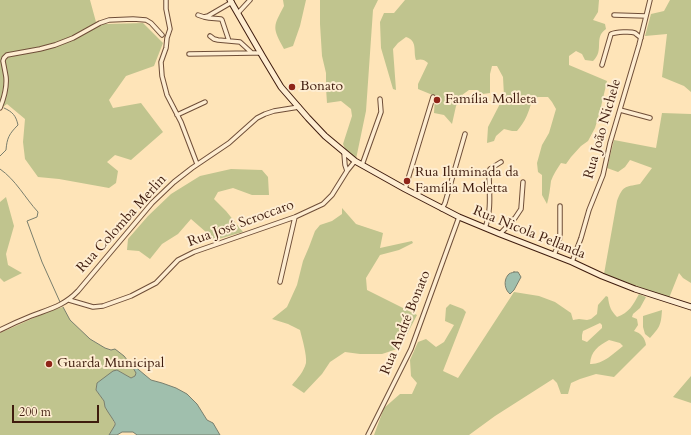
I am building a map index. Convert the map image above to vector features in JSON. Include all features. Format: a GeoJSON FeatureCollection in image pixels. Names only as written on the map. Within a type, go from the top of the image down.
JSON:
{"type":"FeatureCollection","features":[{"type":"Feature","properties":{"kind":"main road","name":"Rua Nicola Pellanda"},"geometry":{"type":"LineString","coordinates":[[231,1],[281,87],[325,136],[355,161],[459,217],[635,289],[691,307]]}},
{"type":"Feature","properties":{"kind":"street"},"geometry":{"type":"LineString","coordinates":[[166,0],[166,9],[170,29],[161,62],[161,72],[168,95],[197,164]]}},
{"type":"Feature","properties":{"kind":"street"},"geometry":{"type":"LineString","coordinates":[[238,13],[250,0]]}},
{"type":"Feature","properties":{"kind":"street","name":"Rua João Nichele"},"geometry":{"type":"LineString","coordinates":[[572,262],[589,210],[603,175],[610,143],[641,38],[650,0]]}},
{"type":"Feature","properties":{"kind":"street"},"geometry":{"type":"LineString","coordinates":[[204,17],[212,14],[231,1]]}},
{"type":"Feature","properties":{"kind":"street"},"geometry":{"type":"LineString","coordinates":[[198,15],[221,19],[229,42]]}},
{"type":"Feature","properties":{"kind":"street"},"geometry":{"type":"LineString","coordinates":[[614,15],[646,16]]}},
{"type":"Feature","properties":{"kind":"street"},"geometry":{"type":"LineString","coordinates":[[0,108],[4,97],[6,84],[4,58],[9,54],[55,45],[73,38],[100,23],[109,20],[146,20],[151,23],[162,35]]}},
{"type":"Feature","properties":{"kind":"street"},"geometry":{"type":"LineString","coordinates":[[602,65],[611,34],[633,32],[641,38]]}},
{"type":"Feature","properties":{"kind":"street"},"geometry":{"type":"LineString","coordinates":[[210,36],[218,40],[240,42],[252,53]]}},
{"type":"Feature","properties":{"kind":"street"},"geometry":{"type":"LineString","coordinates":[[189,54],[261,53]]}},
{"type":"Feature","properties":{"kind":"street"},"geometry":{"type":"LineString","coordinates":[[405,189],[433,97]]}},
{"type":"Feature","properties":{"kind":"street"},"geometry":{"type":"LineString","coordinates":[[362,165],[381,112],[380,99]]}},
{"type":"Feature","properties":{"kind":"street"},"geometry":{"type":"LineString","coordinates":[[177,115],[205,102]]}},
{"type":"Feature","properties":{"kind":"street","name":"Rua Colomba Merlin"},"geometry":{"type":"LineString","coordinates":[[0,330],[69,300],[158,197],[177,179],[236,138],[253,120],[274,111],[299,107]]}},
{"type":"Feature","properties":{"kind":"street"},"geometry":{"type":"LineString","coordinates":[[620,110],[650,118]]}},
{"type":"Feature","properties":{"kind":"street"},"geometry":{"type":"LineString","coordinates":[[442,209],[466,134]]}},
{"type":"Feature","properties":{"kind":"street"},"geometry":{"type":"LineString","coordinates":[[344,153],[347,171]]}},
{"type":"Feature","properties":{"kind":"street","name":"Rua José Scroccaro"},"geometry":{"type":"LineString","coordinates":[[69,300],[93,307],[103,306],[131,296],[156,283],[178,260],[194,252],[295,217],[323,204],[332,195],[355,161]]}},
{"type":"Feature","properties":{"kind":"street"},"geometry":{"type":"LineString","coordinates":[[485,228],[489,213],[490,200],[488,172],[501,162]]}},
{"type":"Feature","properties":{"kind":"street"},"geometry":{"type":"LineString","coordinates":[[500,234],[521,209],[523,182]]}},
{"type":"Feature","properties":{"kind":"street"},"geometry":{"type":"LineString","coordinates":[[554,255],[559,243],[560,206]]}},
{"type":"Feature","properties":{"kind":"street"},"geometry":{"type":"LineString","coordinates":[[280,282],[295,217]]}},
{"type":"Feature","properties":{"kind":"street","name":"Rua André Bonato"},"geometry":{"type":"LineString","coordinates":[[368,435],[411,349],[459,217]]}},
{"type":"Feature","properties":{"kind":"green space"},"geometry":{"type":"Polygon","coordinates":[[[0,0],[90,0],[96,22],[107,24],[143,23],[163,43],[154,66],[126,76],[109,100],[113,108],[141,103],[163,132],[131,160],[115,155],[107,162],[118,171],[116,183],[109,188],[59,179],[38,177],[25,159],[23,142],[25,119],[7,104],[0,109],[0,0]]]}},
{"type":"Feature","properties":{"kind":"green space"},"geometry":{"type":"Polygon","coordinates":[[[283,0],[306,0],[300,26],[293,46],[284,49],[277,36],[275,27],[284,6],[283,0]]]}},
{"type":"Feature","properties":{"kind":"green space"},"geometry":{"type":"Polygon","coordinates":[[[320,0],[378,0],[373,10],[366,111],[356,159],[347,153],[343,144],[352,116],[351,109],[341,101],[327,103],[326,73],[322,56],[320,0]]]}},
{"type":"Feature","properties":{"kind":"green space"},"geometry":{"type":"Polygon","coordinates":[[[405,0],[599,0],[598,12],[593,20],[605,24],[606,29],[600,36],[598,53],[593,61],[585,60],[582,54],[576,51],[569,56],[569,65],[607,81],[600,111],[595,128],[588,141],[581,146],[566,164],[561,163],[555,172],[551,181],[547,204],[542,195],[542,175],[538,172],[537,163],[542,145],[549,133],[556,109],[552,102],[548,97],[538,97],[532,100],[530,109],[517,131],[504,129],[496,136],[494,141],[487,143],[488,127],[504,96],[503,77],[497,66],[492,66],[490,74],[490,93],[483,94],[477,90],[469,90],[462,95],[456,106],[452,124],[444,115],[434,113],[435,96],[418,89],[418,84],[428,63],[419,59],[416,60],[414,44],[406,37],[393,49],[396,90],[393,89],[381,48],[380,22],[384,13],[394,13],[405,0]]]}},
{"type":"Feature","properties":{"kind":"green space"},"geometry":{"type":"Polygon","coordinates":[[[670,0],[691,0],[691,92],[684,86],[662,77],[667,34],[645,36],[651,14],[664,11],[670,0]]]}},
{"type":"Feature","properties":{"kind":"green space"},"geometry":{"type":"Polygon","coordinates":[[[662,113],[691,114],[691,283],[683,278],[679,273],[669,298],[604,274],[619,196],[625,188],[640,184],[652,168],[630,160],[625,167],[618,172],[607,168],[614,140],[656,148],[662,113]]]}},
{"type":"Feature","properties":{"kind":"green space"},"geometry":{"type":"Polygon","coordinates":[[[231,169],[262,170],[268,177],[269,195],[252,195],[233,188],[218,192],[214,199],[243,232],[215,240],[191,219],[178,234],[162,244],[150,259],[139,251],[127,250],[128,239],[148,216],[171,194],[200,176],[231,169]]]}},
{"type":"Feature","properties":{"kind":"green space"},"geometry":{"type":"Polygon","coordinates":[[[6,197],[14,226],[6,254],[8,265],[22,273],[4,282],[0,278],[0,202],[6,197]]]}},
{"type":"Feature","properties":{"kind":"green space"},"geometry":{"type":"Polygon","coordinates":[[[342,208],[356,224],[383,233],[380,248],[412,241],[413,243],[399,250],[380,255],[366,278],[367,290],[417,315],[400,348],[382,354],[345,352],[330,362],[322,374],[304,393],[292,385],[299,377],[306,363],[300,330],[272,319],[287,307],[297,285],[303,261],[315,231],[320,225],[332,221],[342,214],[342,208]]]}},
{"type":"Feature","properties":{"kind":"green space"},"geometry":{"type":"Polygon","coordinates":[[[514,292],[539,296],[555,302],[571,313],[573,320],[591,319],[597,314],[598,305],[606,296],[608,297],[610,306],[617,317],[628,311],[639,294],[646,297],[640,308],[633,314],[632,317],[637,319],[638,325],[634,331],[642,336],[646,345],[614,377],[596,374],[580,379],[571,383],[568,394],[561,394],[557,383],[553,379],[495,416],[469,435],[374,435],[384,408],[400,394],[412,394],[417,383],[411,376],[410,360],[418,342],[426,339],[436,347],[444,342],[454,325],[445,321],[446,308],[450,304],[463,309],[466,312],[443,371],[458,378],[514,292]],[[600,323],[583,331],[582,340],[587,342],[602,328],[600,323]],[[609,340],[596,349],[590,364],[603,361],[623,346],[620,343],[609,340]]]}},
{"type":"Feature","properties":{"kind":"green space"},"geometry":{"type":"Polygon","coordinates":[[[63,307],[70,320],[90,339],[105,348],[111,350],[115,349],[124,356],[136,372],[135,376],[131,378],[117,370],[97,383],[96,390],[104,401],[105,407],[115,425],[109,435],[0,435],[0,333],[47,312],[63,307]]]}},
{"type":"Feature","properties":{"kind":"green space"},"geometry":{"type":"Polygon","coordinates":[[[662,310],[659,326],[650,338],[645,334],[643,327],[643,316],[662,310]]]}},
{"type":"Feature","properties":{"kind":"green space"},"geometry":{"type":"Polygon","coordinates":[[[691,376],[691,403],[673,397],[691,376]]]}},
{"type":"Feature","properties":{"kind":"shaded area"},"geometry":{"type":"Polygon","coordinates":[[[518,272],[521,277],[510,294],[506,288],[506,277],[508,274],[518,272]]]}},
{"type":"Feature","properties":{"kind":"shaded area"},"geometry":{"type":"Polygon","coordinates":[[[133,365],[151,380],[176,388],[187,394],[197,404],[207,420],[213,423],[220,435],[137,435],[133,432],[122,432],[117,435],[109,435],[115,423],[105,407],[104,401],[96,390],[97,383],[113,371],[117,370],[131,378],[135,376],[136,373],[132,366],[133,365]]]}},
{"type":"Feature","properties":{"kind":"waterway"},"geometry":{"type":"LineString","coordinates":[[0,156],[6,150],[9,136],[18,125],[14,115],[4,108]]}},
{"type":"Feature","properties":{"kind":"waterway"},"geometry":{"type":"LineString","coordinates":[[0,169],[16,184],[38,212],[37,217],[27,221],[42,262],[60,302]]}},
{"type":"Feature","properties":{"kind":"waterway"},"geometry":{"type":"LineString","coordinates":[[63,307],[70,320],[90,339],[105,348],[111,350],[115,349],[124,356],[132,366]]}},
{"type":"Feature","properties":{"kind":"place","name":"Bonato"},"geometry":{"type":"Point","coordinates":[292,87]}},
{"type":"Feature","properties":{"kind":"place","name":"Família Molleta"},"geometry":{"type":"Point","coordinates":[437,100]}},
{"type":"Feature","properties":{"kind":"place","name":"Rua Iluminada da Família Moletta"},"geometry":{"type":"Point","coordinates":[407,181]}},
{"type":"Feature","properties":{"kind":"place","name":"Guarda Municipal"},"geometry":{"type":"Point","coordinates":[49,364]}}]}
